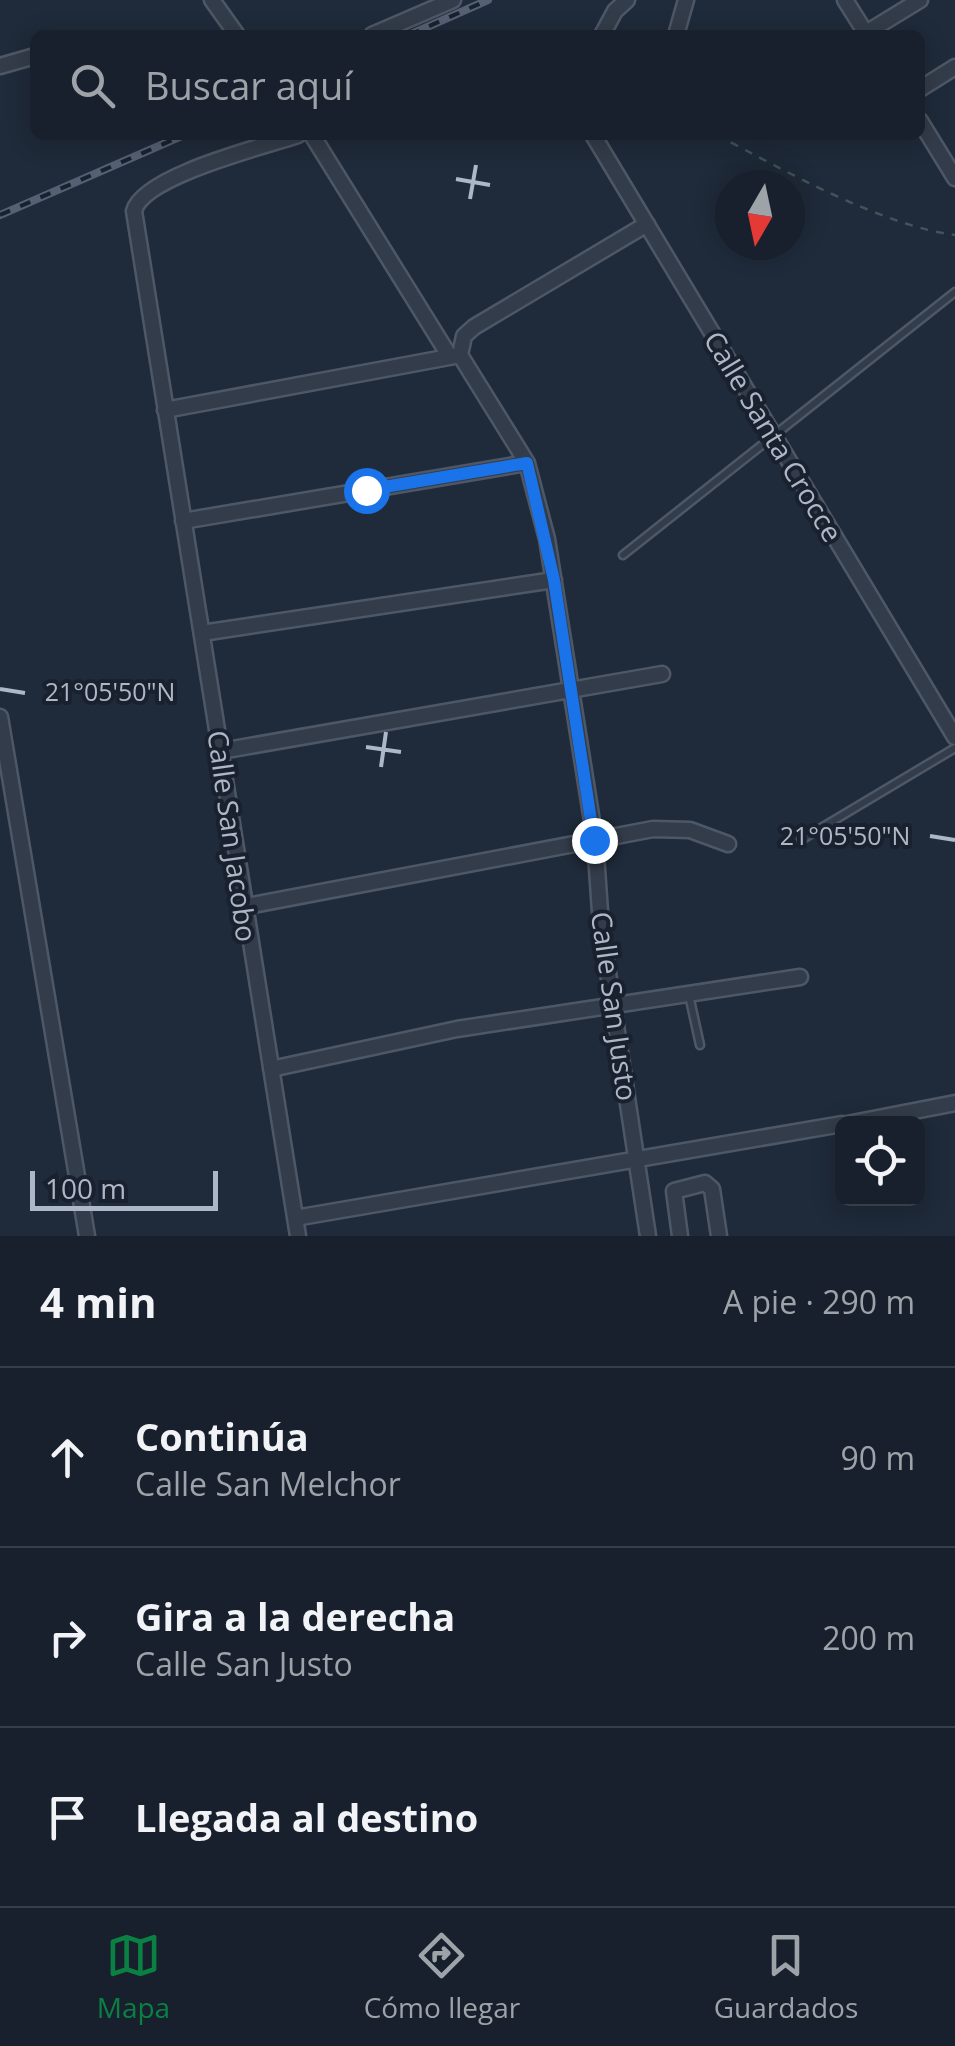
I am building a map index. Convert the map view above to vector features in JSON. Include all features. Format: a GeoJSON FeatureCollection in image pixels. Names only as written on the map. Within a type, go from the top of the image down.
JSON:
{"type":"FeatureCollection","features":[{"type":"Feature","properties":{"kind":"street"},"geometry":{"type":"LineString","coordinates":[[212,0],[233,30]]}},
{"type":"Feature","properties":{"kind":"street"},"geometry":{"type":"LineString","coordinates":[[384,30],[453,0]]}},
{"type":"Feature","properties":{"kind":"street"},"geometry":{"type":"LineString","coordinates":[[605,30],[615,10],[628,0]]}},
{"type":"Feature","properties":{"kind":"street"},"geometry":{"type":"LineString","coordinates":[[677,30],[686,0]]}},
{"type":"Feature","properties":{"kind":"street"},"geometry":{"type":"LineString","coordinates":[[845,0],[864,30]]}},
{"type":"Feature","properties":{"kind":"street"},"geometry":{"type":"LineString","coordinates":[[872,30],[920,0]]}},
{"type":"Feature","properties":{"kind":"street"},"geometry":{"type":"LineString","coordinates":[[0,66],[30,57]]}},
{"type":"Feature","properties":{"kind":"street"},"geometry":{"type":"LineString","coordinates":[[925,86],[955,67]]}},
{"type":"Feature","properties":{"kind":"street"},"geometry":{"type":"LineString","coordinates":[[925,126],[950,158],[955,178]]}},
{"type":"Feature","properties":{"kind":"street","name":"Calle San Jacobo"},"geometry":{"type":"LineString","coordinates":[[284,140],[170,180],[137,200],[134,222],[298,1236]]}},
{"type":"Feature","properties":{"kind":"street","name":"Calle San Justo"},"geometry":{"type":"LineString","coordinates":[[315,140],[527,463],[554,580],[571,688],[648,1236]]}},
{"type":"Feature","properties":{"kind":"street","name":"Calle Santa Crocce"},"geometry":{"type":"LineString","coordinates":[[596,140],[955,736]]}},
{"type":"Feature","properties":{"kind":"street"},"geometry":{"type":"LineString","coordinates":[[165,410],[455,356],[464,336],[474,327],[647,224]]}},
{"type":"Feature","properties":{"kind":"street"},"geometry":{"type":"LineString","coordinates":[[183,521],[527,463]]}},
{"type":"Feature","properties":{"kind":"street"},"geometry":{"type":"LineString","coordinates":[[202,633],[554,580]]}},
{"type":"Feature","properties":{"kind":"street"},"geometry":{"type":"LineString","coordinates":[[221,751],[662,674]]}},
{"type":"Feature","properties":{"kind":"street"},"geometry":{"type":"LineString","coordinates":[[0,717],[5,772],[87,1236]]}},
{"type":"Feature","properties":{"kind":"street"},"geometry":{"type":"LineString","coordinates":[[242,906],[668,828],[728,844]]}},
{"type":"Feature","properties":{"kind":"street"},"geometry":{"type":"LineString","coordinates":[[271,1069],[456,1029],[800,978]]}},
{"type":"Feature","properties":{"kind":"street"},"geometry":{"type":"LineString","coordinates":[[887,1116],[955,1103]]}},
{"type":"Feature","properties":{"kind":"street"},"geometry":{"type":"LineString","coordinates":[[295,1218],[835,1126]]}},
{"type":"Feature","properties":{"kind":"street"},"geometry":{"type":"LineString","coordinates":[[680,1236],[674,1191],[705,1184],[712,1189],[719,1236]]}},
{"type":"Feature","properties":{"kind":"lane"},"geometry":{"type":"LineString","coordinates":[[623,555],[955,292]]}},
{"type":"Feature","properties":{"kind":"lane"},"geometry":{"type":"LineString","coordinates":[[801,840],[955,748]]}},
{"type":"Feature","properties":{"kind":"lane"},"geometry":{"type":"LineString","coordinates":[[689,994],[700,1045]]}},
{"type":"Feature","properties":{"kind":"path"},"geometry":{"type":"LineString","coordinates":[[727,140],[892,219],[927,232],[955,235]]}},
{"type":"Feature","properties":{"kind":"railway"},"geometry":{"type":"LineString","coordinates":[[420,30],[488,0]]}},
{"type":"Feature","properties":{"kind":"railway"},"geometry":{"type":"LineString","coordinates":[[0,215],[172,140]]}},
{"type":"Feature","properties":{"kind":"route"},"geometry":{"type":"LineString","coordinates":[[366,490],[527,463],[554,580],[594,840]]}}]}
